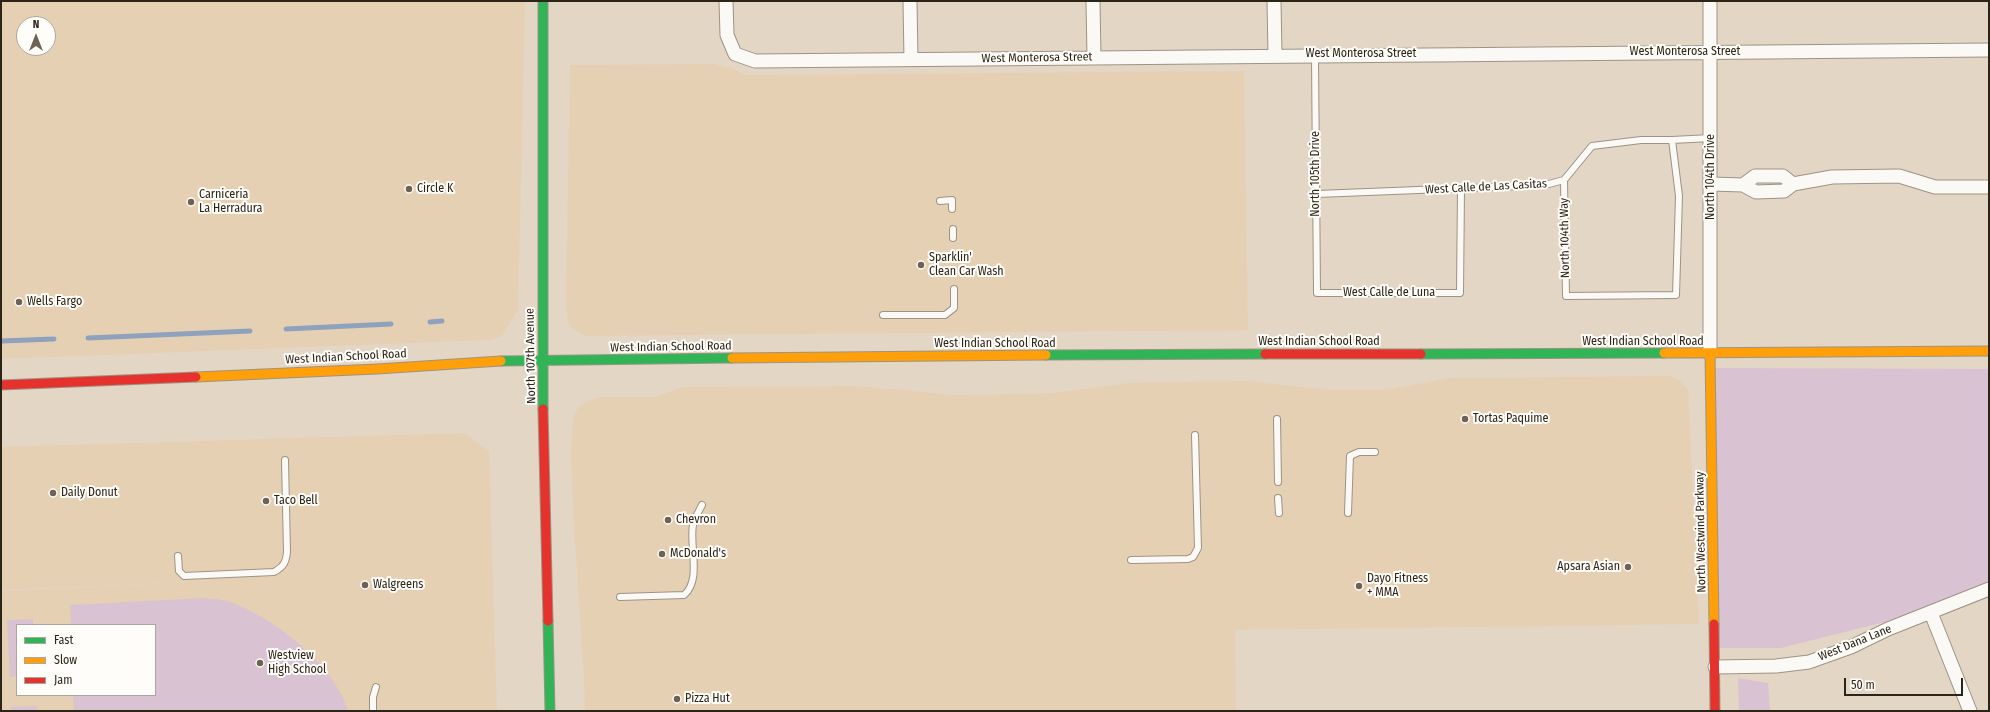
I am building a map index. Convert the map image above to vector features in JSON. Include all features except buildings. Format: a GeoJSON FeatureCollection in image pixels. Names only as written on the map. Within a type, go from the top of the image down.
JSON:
{"type":"FeatureCollection","features":[{"type":"Feature","properties":{"kind":"main road","name":"North 107th Avenue"},"geometry":{"type":"LineString","coordinates":[[543,1],[542,360],[550,711]]}},
{"type":"Feature","properties":{"kind":"main road","name":"West Indian School Road"},"geometry":{"type":"LineString","coordinates":[[1,385],[377,369],[510,360],[1158,354],[1989,351]]}},
{"type":"Feature","properties":{"kind":"main road","name":"North Westwind Parkway"},"geometry":{"type":"LineString","coordinates":[[1710,353],[1715,711]]}},
{"type":"Feature","properties":{"kind":"street","name":"West Monterosa Street"},"geometry":{"type":"LineString","coordinates":[[726,1],[727,35],[735,54],[755,60],[911,60],[1275,55],[1989,50]]}},
{"type":"Feature","properties":{"kind":"street"},"geometry":{"type":"LineString","coordinates":[[910,1],[911,60]]}},
{"type":"Feature","properties":{"kind":"street"},"geometry":{"type":"LineString","coordinates":[[1094,1],[1094,57]]}},
{"type":"Feature","properties":{"kind":"street"},"geometry":{"type":"LineString","coordinates":[[1274,1],[1275,55]]}},
{"type":"Feature","properties":{"kind":"street","name":"North 104th Drive"},"geometry":{"type":"LineString","coordinates":[[1710,1],[1710,353]]}},
{"type":"Feature","properties":{"kind":"street"},"geometry":{"type":"LineString","coordinates":[[1743,185],[1755,176],[1783,176],[1793,184]]}},
{"type":"Feature","properties":{"kind":"street"},"geometry":{"type":"LineString","coordinates":[[1767,176],[1768,192]]}},
{"type":"Feature","properties":{"kind":"street"},"geometry":{"type":"LineString","coordinates":[[1711,184],[1743,185],[1756,192],[1768,192],[1784,191],[1793,184],[1832,177],[1899,176],[1934,187],[1989,187]]}},
{"type":"Feature","properties":{"kind":"street","name":"West Dana Lane"},"geometry":{"type":"LineString","coordinates":[[1715,667],[1764,667],[1809,662],[1851,647],[1989,589]]}},
{"type":"Feature","properties":{"kind":"street"},"geometry":{"type":"LineString","coordinates":[[1930,613],[1970,711]]}},
{"type":"Feature","properties":{"kind":"lane","name":"North 105th Drive"},"geometry":{"type":"LineString","coordinates":[[1315,55],[1317,293]]}},
{"type":"Feature","properties":{"kind":"lane","name":"West Calle de Las Casitas"},"geometry":{"type":"LineString","coordinates":[[1317,194],[1545,185],[1564,180],[1592,146],[1641,140],[1711,138]]}},
{"type":"Feature","properties":{"kind":"lane","name":"North 104th Way"},"geometry":{"type":"LineString","coordinates":[[1564,180],[1566,296],[1676,295],[1678,196],[1672,140]]}},
{"type":"Feature","properties":{"kind":"lane","name":"West Calle de Luna"},"geometry":{"type":"LineString","coordinates":[[1317,293],[1460,293],[1461,189]]}},
{"type":"Feature","properties":{"kind":"lane"},"geometry":{"type":"LineString","coordinates":[[940,201],[952,200],[952,209]]}},
{"type":"Feature","properties":{"kind":"lane"},"geometry":{"type":"LineString","coordinates":[[953,229],[953,238]]}},
{"type":"Feature","properties":{"kind":"lane"},"geometry":{"type":"LineString","coordinates":[[883,315],[945,314],[954,308],[954,289]]}},
{"type":"Feature","properties":{"kind":"lane"},"geometry":{"type":"LineString","coordinates":[[1277,419],[1278,482]]}},
{"type":"Feature","properties":{"kind":"lane"},"geometry":{"type":"LineString","coordinates":[[1131,560],[1188,559],[1196,553],[1198,548],[1195,434]]}},
{"type":"Feature","properties":{"kind":"lane"},"geometry":{"type":"LineString","coordinates":[[1348,513],[1350,456],[1359,452],[1374,452]]}},
{"type":"Feature","properties":{"kind":"lane"},"geometry":{"type":"LineString","coordinates":[[178,556],[179,571],[184,576],[274,572],[281,568],[286,562],[287,552],[285,460]]}},
{"type":"Feature","properties":{"kind":"lane"},"geometry":{"type":"LineString","coordinates":[[1278,498],[1279,513]]}},
{"type":"Feature","properties":{"kind":"lane"},"geometry":{"type":"LineString","coordinates":[[620,597],[684,595],[689,591],[692,576],[693,525],[702,505]]}},
{"type":"Feature","properties":{"kind":"lane"},"geometry":{"type":"LineString","coordinates":[[373,711],[373,697],[376,687]]}},
{"type":"Feature","properties":{"kind":"shaded area"},"geometry":{"type":"Polygon","coordinates":[[[1,1],[525,1],[518,310],[502,336],[490,340],[1,359],[1,1]]]}},
{"type":"Feature","properties":{"kind":"shaded area"},"geometry":{"type":"Polygon","coordinates":[[[714,64],[731,68],[746,75],[1244,71],[1248,330],[586,336],[573,329],[568,322],[566,306],[570,65],[714,64]]]}},
{"type":"Feature","properties":{"kind":"shaded area"},"geometry":{"type":"Polygon","coordinates":[[[1710,368],[1989,369],[1989,589],[1937,609],[1781,648],[1715,648],[1710,368]]]}},
{"type":"Feature","properties":{"kind":"shaded area"},"geometry":{"type":"Polygon","coordinates":[[[1671,376],[1679,380],[1688,390],[1699,624],[1235,630],[1236,711],[585,711],[571,454],[573,419],[577,409],[588,401],[603,397],[654,397],[684,387],[855,386],[956,395],[1055,393],[1128,383],[1246,381],[1330,390],[1387,390],[1449,378],[1671,376]]]}},
{"type":"Feature","properties":{"kind":"shaded area"},"geometry":{"type":"Polygon","coordinates":[[[465,433],[489,451],[497,711],[1,711],[1,591],[190,582],[1,590],[1,447],[465,433]]]}},
{"type":"Feature","properties":{"kind":"shaded area"},"geometry":{"type":"Polygon","coordinates":[[[203,598],[230,602],[265,619],[300,645],[316,660],[330,677],[341,694],[348,711],[74,711],[73,696],[156,696],[156,624],[71,624],[70,605],[203,598]]]}},
{"type":"Feature","properties":{"kind":"shaded area"},"geometry":{"type":"Polygon","coordinates":[[[33,619],[33,624],[16,624],[16,676],[10,677],[7,620],[33,619]]]}},
{"type":"Feature","properties":{"kind":"shaded area"},"geometry":{"type":"Polygon","coordinates":[[[1738,678],[1768,683],[1770,711],[1739,711],[1738,678]]]}},
{"type":"Feature","properties":{"kind":"shaded area"},"geometry":{"type":"Polygon","coordinates":[[[37,706],[37,711],[11,711],[11,707],[37,706]]]}},
{"type":"Feature","properties":{"kind":"waterway"},"geometry":{"type":"LineString","coordinates":[[430,322],[442,321]]}},
{"type":"Feature","properties":{"kind":"waterway"},"geometry":{"type":"LineString","coordinates":[[286,329],[391,324]]}},
{"type":"Feature","properties":{"kind":"waterway"},"geometry":{"type":"LineString","coordinates":[[88,338],[250,331]]}},
{"type":"Feature","properties":{"kind":"waterway"},"geometry":{"type":"LineString","coordinates":[[1,341],[54,339]]}},
{"type":"Feature","properties":{"kind":"traffic: fast"},"geometry":{"type":"LineString","coordinates":[[543,1],[543,409]]}},
{"type":"Feature","properties":{"kind":"traffic: fast"},"geometry":{"type":"LineString","coordinates":[[1421,354],[1664,353]]}},
{"type":"Feature","properties":{"kind":"traffic: fast"},"geometry":{"type":"LineString","coordinates":[[1046,355],[1265,354]]}},
{"type":"Feature","properties":{"kind":"traffic: fast"},"geometry":{"type":"LineString","coordinates":[[501,361],[732,358]]}},
{"type":"Feature","properties":{"kind":"traffic: fast"},"geometry":{"type":"LineString","coordinates":[[548,621],[550,711]]}},
{"type":"Feature","properties":{"kind":"traffic: slow"},"geometry":{"type":"LineString","coordinates":[[1664,353],[1989,351]]}},
{"type":"Feature","properties":{"kind":"traffic: slow"},"geometry":{"type":"LineString","coordinates":[[1710,353],[1714,624]]}},
{"type":"Feature","properties":{"kind":"traffic: slow"},"geometry":{"type":"LineString","coordinates":[[732,358],[1046,355]]}},
{"type":"Feature","properties":{"kind":"traffic: slow"},"geometry":{"type":"LineString","coordinates":[[196,377],[377,369],[501,361]]}},
{"type":"Feature","properties":{"kind":"traffic: jam"},"geometry":{"type":"LineString","coordinates":[[1265,354],[1421,354]]}},
{"type":"Feature","properties":{"kind":"traffic: jam"},"geometry":{"type":"LineString","coordinates":[[1,385],[196,377]]}},
{"type":"Feature","properties":{"kind":"traffic: jam"},"geometry":{"type":"LineString","coordinates":[[543,409],[548,621]]}},
{"type":"Feature","properties":{"kind":"traffic: jam"},"geometry":{"type":"LineString","coordinates":[[1714,624],[1715,711]]}},
{"type":"Feature","properties":{"kind":"place","name":"Circle K"},"geometry":{"type":"Point","coordinates":[409,189]}},
{"type":"Feature","properties":{"kind":"place","name":"Carniceria La Herradura"},"geometry":{"type":"Point","coordinates":[191,202]}},
{"type":"Feature","properties":{"kind":"place","name":"Sparklin' Clean Car Wash"},"geometry":{"type":"Point","coordinates":[921,265]}},
{"type":"Feature","properties":{"kind":"place","name":"Wells Fargo"},"geometry":{"type":"Point","coordinates":[19,302]}},
{"type":"Feature","properties":{"kind":"place","name":"Tortas Paquime"},"geometry":{"type":"Point","coordinates":[1465,419]}},
{"type":"Feature","properties":{"kind":"place","name":"Daily Donut"},"geometry":{"type":"Point","coordinates":[53,493]}},
{"type":"Feature","properties":{"kind":"place","name":"Taco Bell"},"geometry":{"type":"Point","coordinates":[266,501]}},
{"type":"Feature","properties":{"kind":"place","name":"Chevron"},"geometry":{"type":"Point","coordinates":[668,520]}},
{"type":"Feature","properties":{"kind":"place","name":"McDonald's"},"geometry":{"type":"Point","coordinates":[662,554]}},
{"type":"Feature","properties":{"kind":"place","name":"Apsara Asian"},"geometry":{"type":"Point","coordinates":[1628,567]}},
{"type":"Feature","properties":{"kind":"place","name":"Walgreens"},"geometry":{"type":"Point","coordinates":[365,585]}},
{"type":"Feature","properties":{"kind":"place","name":"Dayo Fitness + MMA"},"geometry":{"type":"Point","coordinates":[1359,586]}},
{"type":"Feature","properties":{"kind":"place","name":"Westview High School"},"geometry":{"type":"Point","coordinates":[260,663]}},
{"type":"Feature","properties":{"kind":"place","name":"Pizza Hut"},"geometry":{"type":"Point","coordinates":[677,699]}}]}
